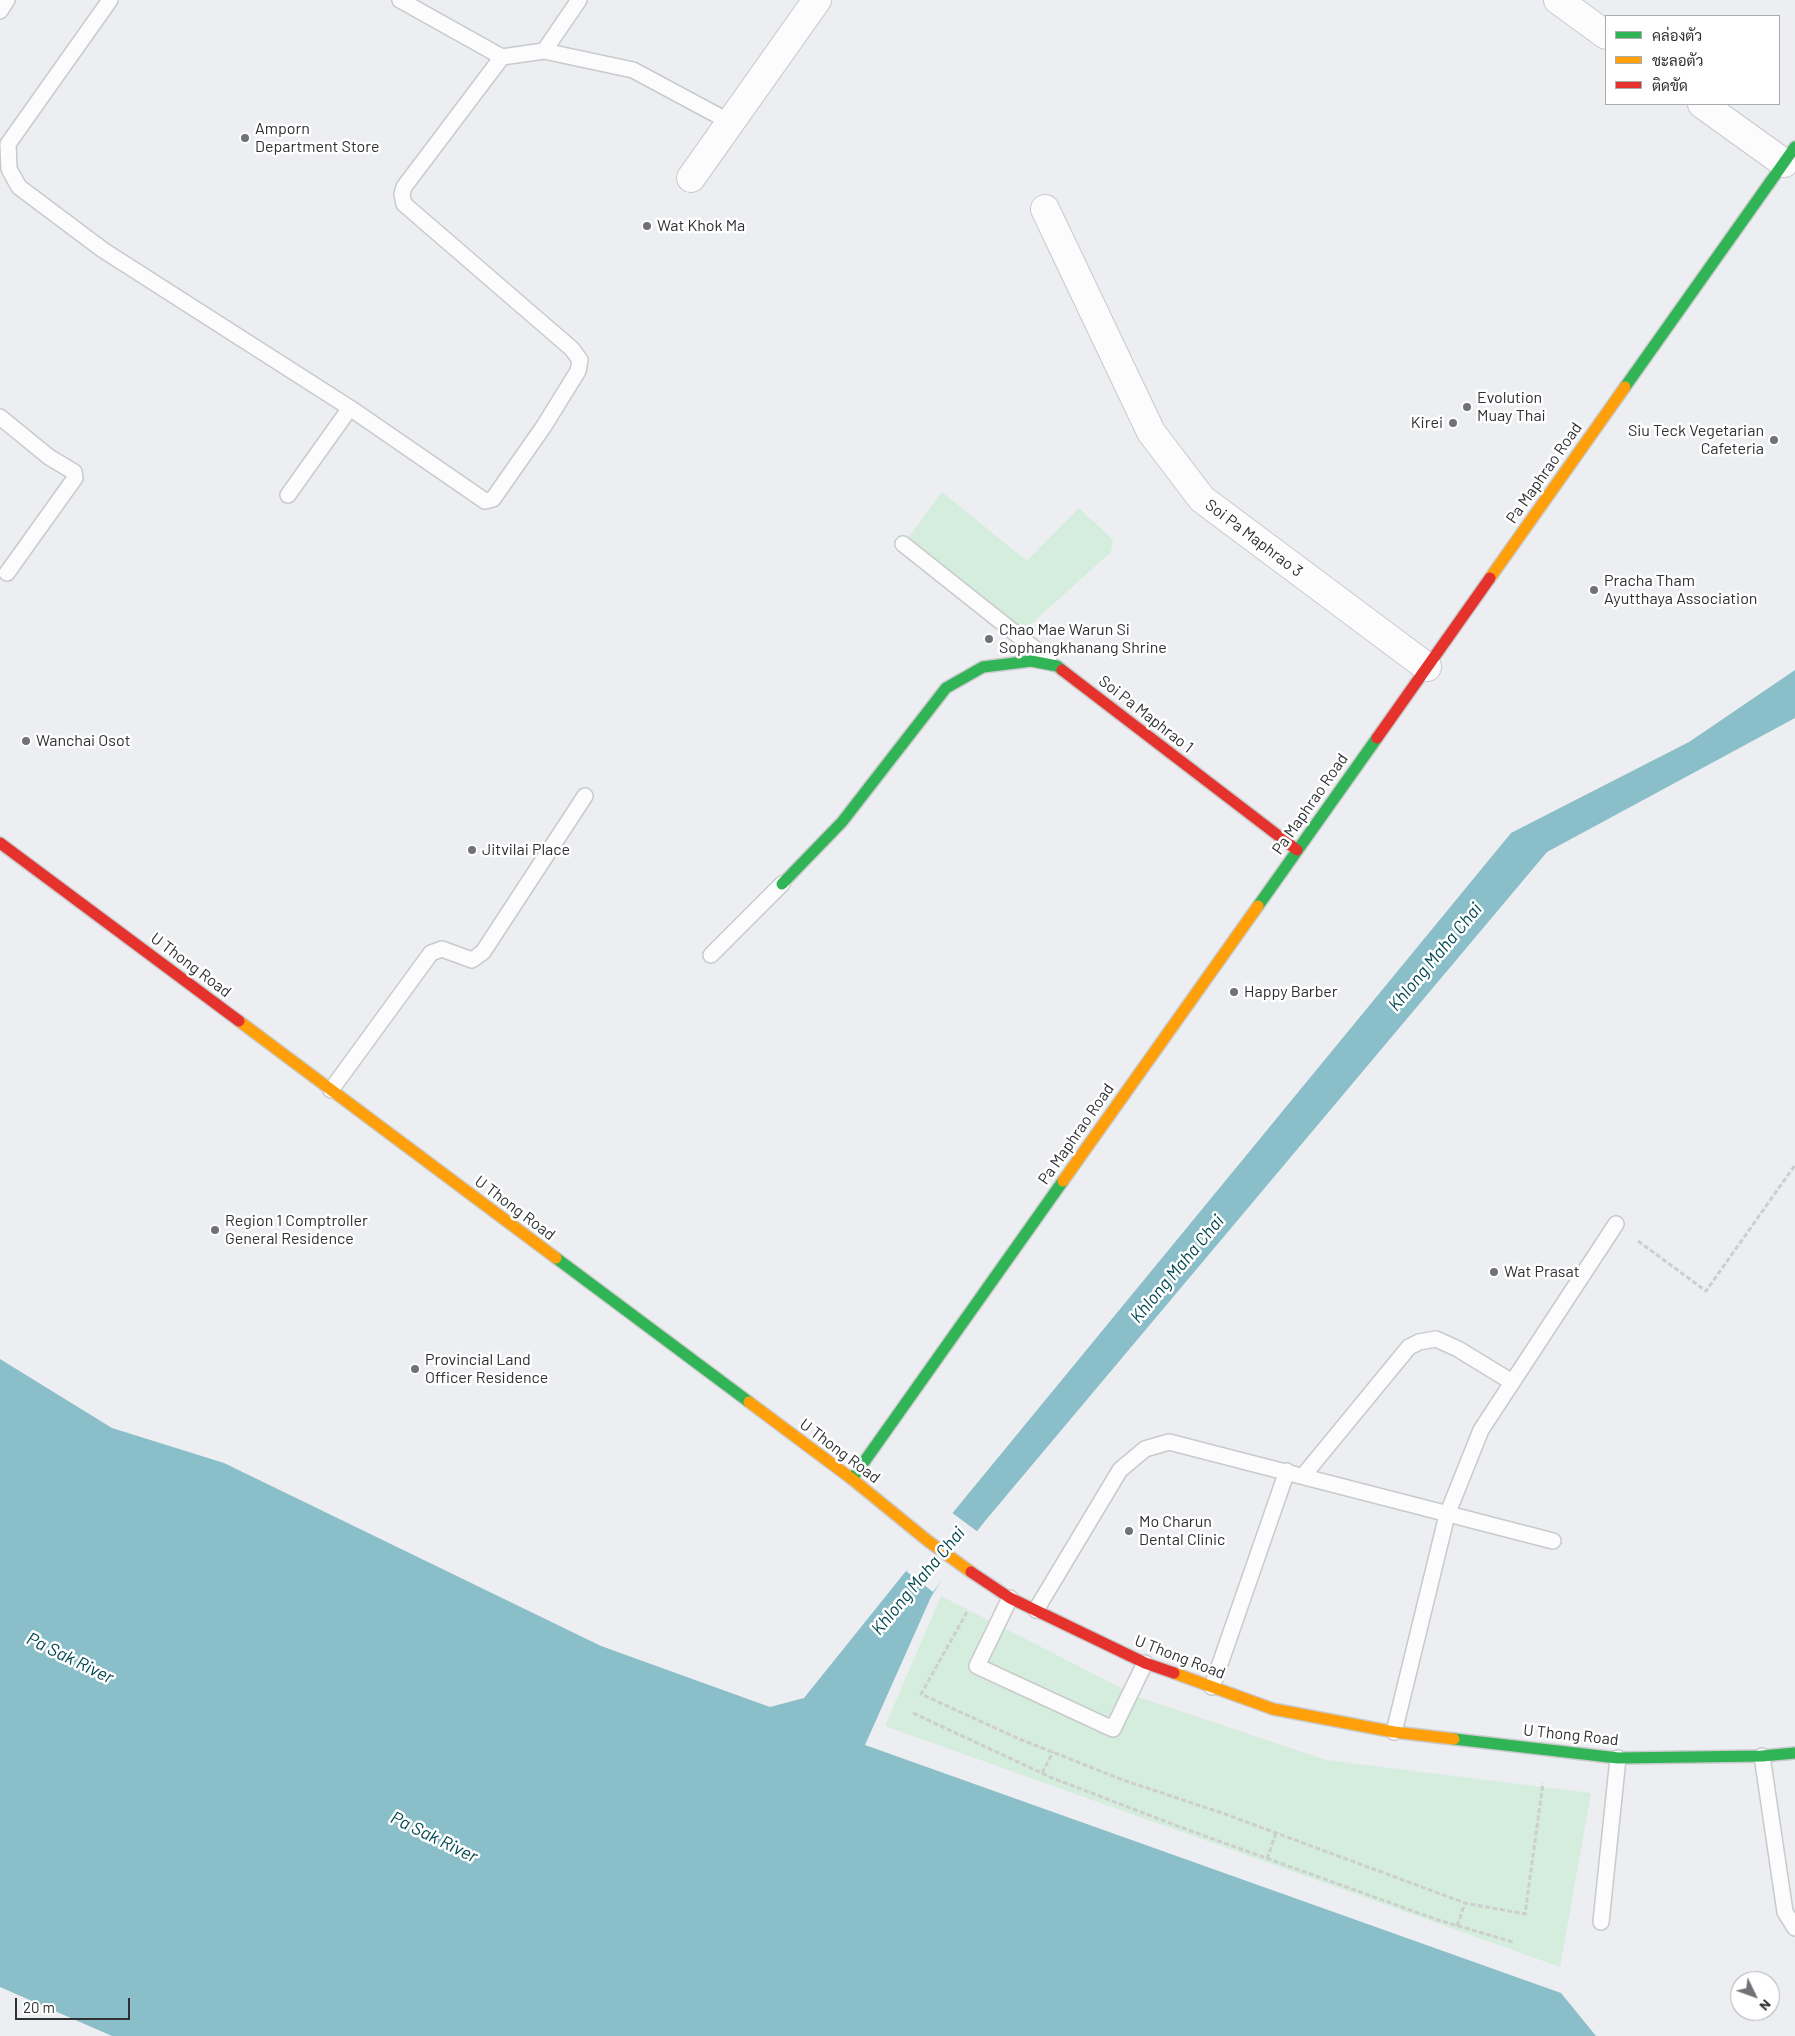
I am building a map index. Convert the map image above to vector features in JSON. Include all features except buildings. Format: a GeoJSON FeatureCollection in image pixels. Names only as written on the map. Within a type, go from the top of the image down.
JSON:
{"type":"FeatureCollection","features":[{"type":"Feature","properties":{"kind":"street"},"geometry":{"type":"LineString","coordinates":[[691,178],[817,0]]}},
{"type":"Feature","properties":{"kind":"street"},"geometry":{"type":"LineString","coordinates":[[1558,0],[1605,34]]}},
{"type":"Feature","properties":{"kind":"street"},"geometry":{"type":"LineString","coordinates":[[1704,105],[1789,155]]}},
{"type":"Feature","properties":{"kind":"street","name":"Pa Maphrao Road"},"geometry":{"type":"LineString","coordinates":[[852,1479],[1789,155]]}},
{"type":"Feature","properties":{"kind":"street","name":"Soi Pa Maphrao 3"},"geometry":{"type":"LineString","coordinates":[[1044,209],[1151,432],[1202,499],[1427,667]]}},
{"type":"Feature","properties":{"kind":"street","name":"Soi Pa Maphrao 1"},"geometry":{"type":"LineString","coordinates":[[782,884],[842,822],[946,688],[983,668],[1031,661],[1058,666],[1297,850]]}},
{"type":"Feature","properties":{"kind":"street","name":"U Thong Road"},"geometry":{"type":"LineString","coordinates":[[0,843],[852,1479],[928,1541],[984,1582],[1010,1598],[1145,1663],[1273,1709],[1394,1732],[1618,1758],[1762,1756],[1795,1753]]}},
{"type":"Feature","properties":{"kind":"lane"},"geometry":{"type":"LineString","coordinates":[[0,10],[7,0]]}},
{"type":"Feature","properties":{"kind":"lane"},"geometry":{"type":"LineString","coordinates":[[110,0],[8,144],[9,169],[19,187],[103,250],[350,408],[485,501],[493,499],[544,426],[578,372],[580,360],[572,349],[404,204],[402,194],[404,187],[502,57]]}},
{"type":"Feature","properties":{"kind":"lane"},"geometry":{"type":"LineString","coordinates":[[400,0],[502,57],[544,51],[633,70],[730,122]]}},
{"type":"Feature","properties":{"kind":"lane"},"geometry":{"type":"LineString","coordinates":[[544,51],[579,0]]}},
{"type":"Feature","properties":{"kind":"lane"},"geometry":{"type":"LineString","coordinates":[[288,494],[350,408]]}},
{"type":"Feature","properties":{"kind":"lane"},"geometry":{"type":"LineString","coordinates":[[0,417],[49,457],[74,472],[75,478],[6,573]]}},
{"type":"Feature","properties":{"kind":"lane"},"geometry":{"type":"LineString","coordinates":[[903,544],[1058,666]]}},
{"type":"Feature","properties":{"kind":"lane"},"geometry":{"type":"LineString","coordinates":[[331,1090],[431,953],[442,949],[472,960],[483,952],[585,796]]}},
{"type":"Feature","properties":{"kind":"lane"},"geometry":{"type":"LineString","coordinates":[[711,954],[782,884]]}},
{"type":"Feature","properties":{"kind":"lane"},"geometry":{"type":"LineString","coordinates":[[1394,1732],[1448,1515],[1481,1430],[1616,1224]]}},
{"type":"Feature","properties":{"kind":"lane"},"geometry":{"type":"LineString","coordinates":[[1303,1476],[1410,1346],[1419,1342],[1436,1339],[1512,1382]]}},
{"type":"Feature","properties":{"kind":"lane"},"geometry":{"type":"LineString","coordinates":[[1036,1610],[1120,1470],[1145,1449],[1169,1442],[1553,1541]]}},
{"type":"Feature","properties":{"kind":"lane"},"geometry":{"type":"LineString","coordinates":[[1212,1687],[1287,1471]]}},
{"type":"Feature","properties":{"kind":"lane"},"geometry":{"type":"LineString","coordinates":[[1010,1598],[977,1666],[1113,1729],[1145,1663]]}},
{"type":"Feature","properties":{"kind":"lane"},"geometry":{"type":"LineString","coordinates":[[1762,1756],[1785,1912],[1795,1928]]}},
{"type":"Feature","properties":{"kind":"lane"},"geometry":{"type":"LineString","coordinates":[[1601,1922],[1618,1758]]}},
{"type":"Feature","properties":{"kind":"path"},"geometry":{"type":"LineString","coordinates":[[1616,1224],[1706,1291],[1795,1165]]}},
{"type":"Feature","properties":{"kind":"path"},"geometry":{"type":"LineString","coordinates":[[984,1582],[921,1694],[1017,1738],[1122,1780],[1225,1814],[1465,1903],[1525,1914],[1547,1750]]}},
{"type":"Feature","properties":{"kind":"path"},"geometry":{"type":"LineString","coordinates":[[913,1713],[1042,1773],[1267,1859],[1438,1920],[1513,1942]]}},
{"type":"Feature","properties":{"kind":"path"},"geometry":{"type":"LineString","coordinates":[[1042,1773],[1053,1752]]}},
{"type":"Feature","properties":{"kind":"path"},"geometry":{"type":"LineString","coordinates":[[1267,1859],[1276,1833]]}},
{"type":"Feature","properties":{"kind":"path"},"geometry":{"type":"LineString","coordinates":[[1457,1926],[1465,1903]]}},
{"type":"Feature","properties":{"kind":"green space"},"geometry":{"type":"Polygon","coordinates":[[[942,492],[1027,561],[1079,508],[1113,540],[1111,552],[1020,634],[906,541],[942,492]]]}},
{"type":"Feature","properties":{"kind":"green space"},"geometry":{"type":"Polygon","coordinates":[[[941,1596],[1141,1698],[1326,1760],[1591,1793],[1560,1967],[885,1726],[941,1596]]]}},
{"type":"Feature","properties":{"kind":"water"},"geometry":{"type":"Polygon","coordinates":[[[1795,670],[1795,718],[1547,852],[985,1521],[953,1562],[931,1597],[865,1745],[1561,1993],[1596,2036],[112,2036],[0,1987],[0,1359],[112,1428],[224,1463],[601,1646],[770,1707],[804,1698],[955,1510],[1511,833],[1689,742],[1795,670]]]}},
{"type":"Feature","properties":{"kind":"pier"},"geometry":{"type":"Polygon","coordinates":[[[951,1512],[978,1532],[933,1592],[906,1571],[951,1512]]]}},
{"type":"Feature","properties":{"kind":"traffic: fast"},"geometry":{"type":"LineString","coordinates":[[1625,387],[1795,147]]}},
{"type":"Feature","properties":{"kind":"traffic: fast"},"geometry":{"type":"LineString","coordinates":[[782,884],[842,822],[946,688],[983,667],[1031,661],[1057,666],[1062,670]]}},
{"type":"Feature","properties":{"kind":"traffic: fast"},"geometry":{"type":"LineString","coordinates":[[1258,906],[1377,738]]}},
{"type":"Feature","properties":{"kind":"traffic: fast"},"geometry":{"type":"LineString","coordinates":[[852,1479],[1063,1181]]}},
{"type":"Feature","properties":{"kind":"traffic: fast"},"geometry":{"type":"LineString","coordinates":[[556,1258],[749,1402]]}},
{"type":"Feature","properties":{"kind":"traffic: fast"},"geometry":{"type":"LineString","coordinates":[[1454,1739],[1618,1758],[1762,1756],[1795,1753]]}},
{"type":"Feature","properties":{"kind":"traffic: slow"},"geometry":{"type":"LineString","coordinates":[[1490,578],[1625,387]]}},
{"type":"Feature","properties":{"kind":"traffic: slow"},"geometry":{"type":"LineString","coordinates":[[1063,1181],[1258,906]]}},
{"type":"Feature","properties":{"kind":"traffic: slow"},"geometry":{"type":"LineString","coordinates":[[239,1021],[556,1258]]}},
{"type":"Feature","properties":{"kind":"traffic: slow"},"geometry":{"type":"LineString","coordinates":[[749,1402],[852,1479],[928,1541],[971,1572]]}},
{"type":"Feature","properties":{"kind":"traffic: slow"},"geometry":{"type":"LineString","coordinates":[[1174,1673],[1273,1709],[1394,1732],[1454,1739]]}},
{"type":"Feature","properties":{"kind":"traffic: jam"},"geometry":{"type":"LineString","coordinates":[[1377,738],[1490,578]]}},
{"type":"Feature","properties":{"kind":"traffic: jam"},"geometry":{"type":"LineString","coordinates":[[1062,670],[1297,850]]}},
{"type":"Feature","properties":{"kind":"traffic: jam"},"geometry":{"type":"LineString","coordinates":[[0,843],[239,1021]]}},
{"type":"Feature","properties":{"kind":"traffic: jam"},"geometry":{"type":"LineString","coordinates":[[971,1572],[1010,1598],[1145,1663],[1174,1673]]}},
{"type":"Feature","properties":{"kind":"place","name":"Amporn Department Store"},"geometry":{"type":"Point","coordinates":[245,138]}},
{"type":"Feature","properties":{"kind":"place","name":"Wat Khok Ma"},"geometry":{"type":"Point","coordinates":[647,226]}},
{"type":"Feature","properties":{"kind":"place","name":"Evolution Muay Thai"},"geometry":{"type":"Point","coordinates":[1467,407]}},
{"type":"Feature","properties":{"kind":"place","name":"Kirei"},"geometry":{"type":"Point","coordinates":[1453,423]}},
{"type":"Feature","properties":{"kind":"place","name":"Siu Teck Vegetarian Cafeteria"},"geometry":{"type":"Point","coordinates":[1774,440]}},
{"type":"Feature","properties":{"kind":"place","name":"Pracha Tham Ayutthaya Association"},"geometry":{"type":"Point","coordinates":[1594,590]}},
{"type":"Feature","properties":{"kind":"place","name":"Chao Mae Warun Si Sophangkhanang Shrine"},"geometry":{"type":"Point","coordinates":[989,639]}},
{"type":"Feature","properties":{"kind":"place","name":"Wanchai Osot"},"geometry":{"type":"Point","coordinates":[26,741]}},
{"type":"Feature","properties":{"kind":"place","name":"Jitvilai Place"},"geometry":{"type":"Point","coordinates":[472,850]}},
{"type":"Feature","properties":{"kind":"place","name":"Happy Barber"},"geometry":{"type":"Point","coordinates":[1234,992]}},
{"type":"Feature","properties":{"kind":"place","name":"Region 1 Comptroller General Residence"},"geometry":{"type":"Point","coordinates":[215,1230]}},
{"type":"Feature","properties":{"kind":"place","name":"Wat Prasat"},"geometry":{"type":"Point","coordinates":[1494,1272]}},
{"type":"Feature","properties":{"kind":"place","name":"Provincial Land Officer Residence"},"geometry":{"type":"Point","coordinates":[415,1369]}},
{"type":"Feature","properties":{"kind":"place","name":"Mo Charun Dental Clinic"},"geometry":{"type":"Point","coordinates":[1129,1531]}},
{"type":"Feature","properties":{"kind":"water label","name":"Khlong Maha Chai"},"geometry":{"type":"Point","coordinates":[1435,957]}},
{"type":"Feature","properties":{"kind":"water label","name":"Khlong Maha Chai"},"geometry":{"type":"Point","coordinates":[1177,1269]}},
{"type":"Feature","properties":{"kind":"water label","name":"Khlong Maha Chai"},"geometry":{"type":"Point","coordinates":[918,1581]}},
{"type":"Feature","properties":{"kind":"water label","name":"Pa Sak River"},"geometry":{"type":"Point","coordinates":[70,1658]}},
{"type":"Feature","properties":{"kind":"water label","name":"Pa Sak River"},"geometry":{"type":"Point","coordinates":[434,1837]}}]}
